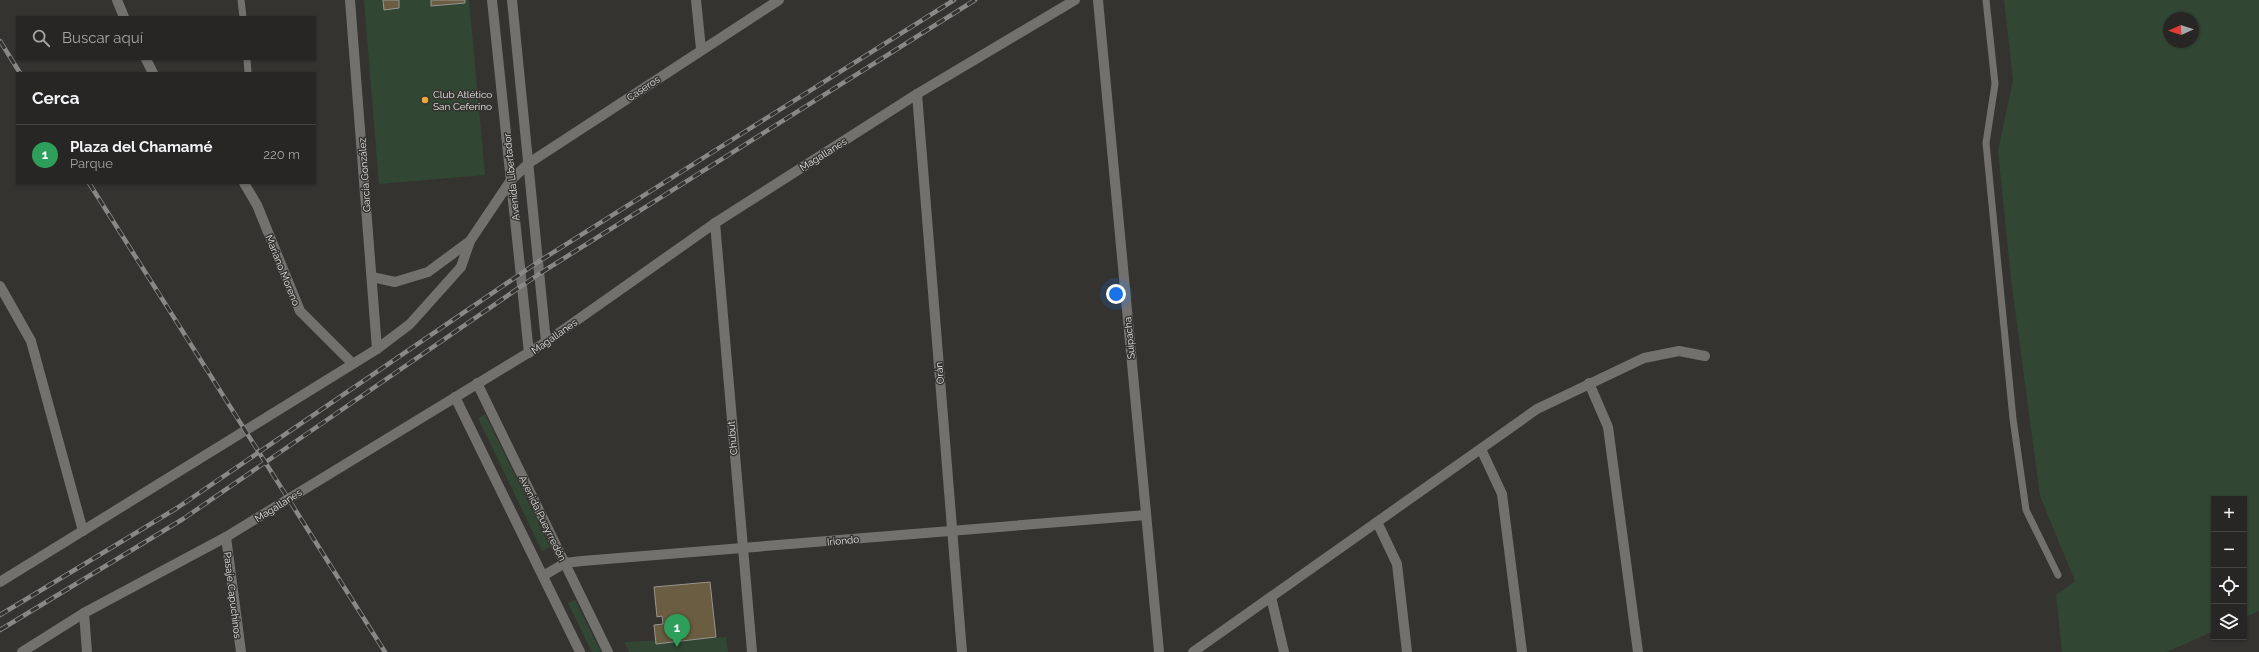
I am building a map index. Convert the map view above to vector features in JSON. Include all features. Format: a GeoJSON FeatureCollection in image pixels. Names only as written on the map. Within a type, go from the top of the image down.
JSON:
{"type":"FeatureCollection","features":[{"type":"Feature","properties":{"kind":"street"},"geometry":{"type":"LineString","coordinates":[[116,0],[124,16]]}},
{"type":"Feature","properties":{"kind":"street","name":"García González"},"geometry":{"type":"LineString","coordinates":[[350,0],[377,349]]}},
{"type":"Feature","properties":{"kind":"street","name":"Avenida Libertador"},"geometry":{"type":"LineString","coordinates":[[492,0],[529,353]]}},
{"type":"Feature","properties":{"kind":"street","name":"Avenida Libertador"},"geometry":{"type":"LineString","coordinates":[[512,0],[546,342]]}},
{"type":"Feature","properties":{"kind":"street"},"geometry":{"type":"LineString","coordinates":[[696,0],[701,49]]}},
{"type":"Feature","properties":{"kind":"street","name":"Caseros"},"geometry":{"type":"LineString","coordinates":[[470,241],[511,180],[529,164],[701,49],[779,0]]}},
{"type":"Feature","properties":{"kind":"street","name":"Magallanes"},"geometry":{"type":"LineString","coordinates":[[22,652],[84,612],[226,537],[477,383],[529,353],[715,223],[917,94],[1075,0]]}},
{"type":"Feature","properties":{"kind":"street","name":"Suipacha"},"geometry":{"type":"LineString","coordinates":[[1098,0],[1159,652]]}},
{"type":"Feature","properties":{"kind":"street"},"geometry":{"type":"LineString","coordinates":[[146,60],[152,72]]}},
{"type":"Feature","properties":{"kind":"street","name":"Orán"},"geometry":{"type":"LineString","coordinates":[[917,94],[962,652]]}},
{"type":"Feature","properties":{"kind":"street","name":"Mariano Moreno"},"geometry":{"type":"LineString","coordinates":[[245,184],[257,205],[300,311],[353,364]]}},
{"type":"Feature","properties":{"kind":"street","name":"Chubut"},"geometry":{"type":"LineString","coordinates":[[715,223],[752,652]]}},
{"type":"Feature","properties":{"kind":"street"},"geometry":{"type":"LineString","coordinates":[[372,278],[395,282],[428,272],[470,241]]}},
{"type":"Feature","properties":{"kind":"street"},"geometry":{"type":"LineString","coordinates":[[0,582],[377,349],[410,324],[461,267],[470,241]]}},
{"type":"Feature","properties":{"kind":"street"},"geometry":{"type":"LineString","coordinates":[[0,286],[30,341],[83,531]]}},
{"type":"Feature","properties":{"kind":"street"},"geometry":{"type":"LineString","coordinates":[[1193,652],[1537,409],[1644,358],[1679,351],[1705,356]]}},
{"type":"Feature","properties":{"kind":"street","name":"Avenida Pueyrredón"},"geometry":{"type":"LineString","coordinates":[[477,383],[608,652]]}},
{"type":"Feature","properties":{"kind":"street"},"geometry":{"type":"LineString","coordinates":[[1589,383],[1608,427],[1638,652]]}},
{"type":"Feature","properties":{"kind":"street"},"geometry":{"type":"LineString","coordinates":[[455,397],[580,652]]}},
{"type":"Feature","properties":{"kind":"street"},"geometry":{"type":"LineString","coordinates":[[1481,449],[1502,494],[1522,652]]}},
{"type":"Feature","properties":{"kind":"street","name":"Iriondo"},"geometry":{"type":"LineString","coordinates":[[543,576],[565,563],[1146,515]]}},
{"type":"Feature","properties":{"kind":"street"},"geometry":{"type":"LineString","coordinates":[[1378,522],[1397,564],[1407,652]]}},
{"type":"Feature","properties":{"kind":"street","name":"Pasaje Capuchinos"},"geometry":{"type":"LineString","coordinates":[[226,537],[240,652]]}},
{"type":"Feature","properties":{"kind":"street"},"geometry":{"type":"LineString","coordinates":[[1271,597],[1284,652]]}},
{"type":"Feature","properties":{"kind":"street"},"geometry":{"type":"LineString","coordinates":[[84,612],[87,652]]}},
{"type":"Feature","properties":{"kind":"lane"},"geometry":{"type":"LineString","coordinates":[[241,0],[243,16]]}},
{"type":"Feature","properties":{"kind":"lane"},"geometry":{"type":"LineString","coordinates":[[1986,0],[1995,84],[1986,142],[2013,419],[2026,510],[2058,575]]}},
{"type":"Feature","properties":{"kind":"lane"},"geometry":{"type":"LineString","coordinates":[[247,60],[248,72]]}},
{"type":"Feature","properties":{"kind":"green space","name":"Club Atlético San Ceferino"},"geometry":{"type":"Polygon","coordinates":[[[364,0],[469,0],[485,175],[379,184],[364,0]]]}},
{"type":"Feature","properties":{"kind":"green space"},"geometry":{"type":"Polygon","coordinates":[[[2004,0],[2259,0],[2259,611],[2247,617],[2247,496],[2211,496],[2211,632],[2167,652],[2062,652],[2056,595],[2075,581],[2040,496],[2011,279],[1998,151],[2013,80],[2004,0]]]}},
{"type":"Feature","properties":{"kind":"green space"},"geometry":{"type":"Polygon","coordinates":[[[485,414],[550,547],[542,551],[478,418],[485,414]]]}},
{"type":"Feature","properties":{"kind":"green space"},"geometry":{"type":"Polygon","coordinates":[[[575,600],[601,652],[592,652],[568,603],[575,600]]]}},
{"type":"Feature","properties":{"kind":"green space"},"geometry":{"type":"Polygon","coordinates":[[[726,637],[728,652],[629,652],[624,642],[726,637]]]}},
{"type":"Feature","properties":{"kind":"building"},"geometry":{"type":"Polygon","coordinates":[[[383,0],[399,0],[399,8],[384,10],[383,0]]]}},
{"type":"Feature","properties":{"kind":"building"},"geometry":{"type":"Polygon","coordinates":[[[431,0],[465,0],[465,3],[431,6],[431,0]]]}},
{"type":"Feature","properties":{"kind":"building"},"geometry":{"type":"Polygon","coordinates":[[[710,582],[716,637],[656,644],[654,625],[663,624],[662,616],[657,617],[654,587],[710,582]]]}},
{"type":"Feature","properties":{"kind":"railway"},"geometry":{"type":"LineString","coordinates":[[0,615],[177,508],[538,262],[954,0]]}},
{"type":"Feature","properties":{"kind":"railway"},"geometry":{"type":"LineString","coordinates":[[0,630],[183,519],[539,274],[975,0]]}},
{"type":"Feature","properties":{"kind":"railway"},"geometry":{"type":"LineString","coordinates":[[0,41],[19,72]]}},
{"type":"Feature","properties":{"kind":"railway"},"geometry":{"type":"LineString","coordinates":[[90,184],[385,652]]}},
{"type":"Feature","properties":{"kind":"place","name":"Club Atlético San Ceferino"},"geometry":{"type":"Point","coordinates":[425,100]}},
{"type":"Feature","properties":{"kind":"place","name":"Plaza del Chamamé"},"geometry":{"type":"Point","coordinates":[677,647]}}]}
